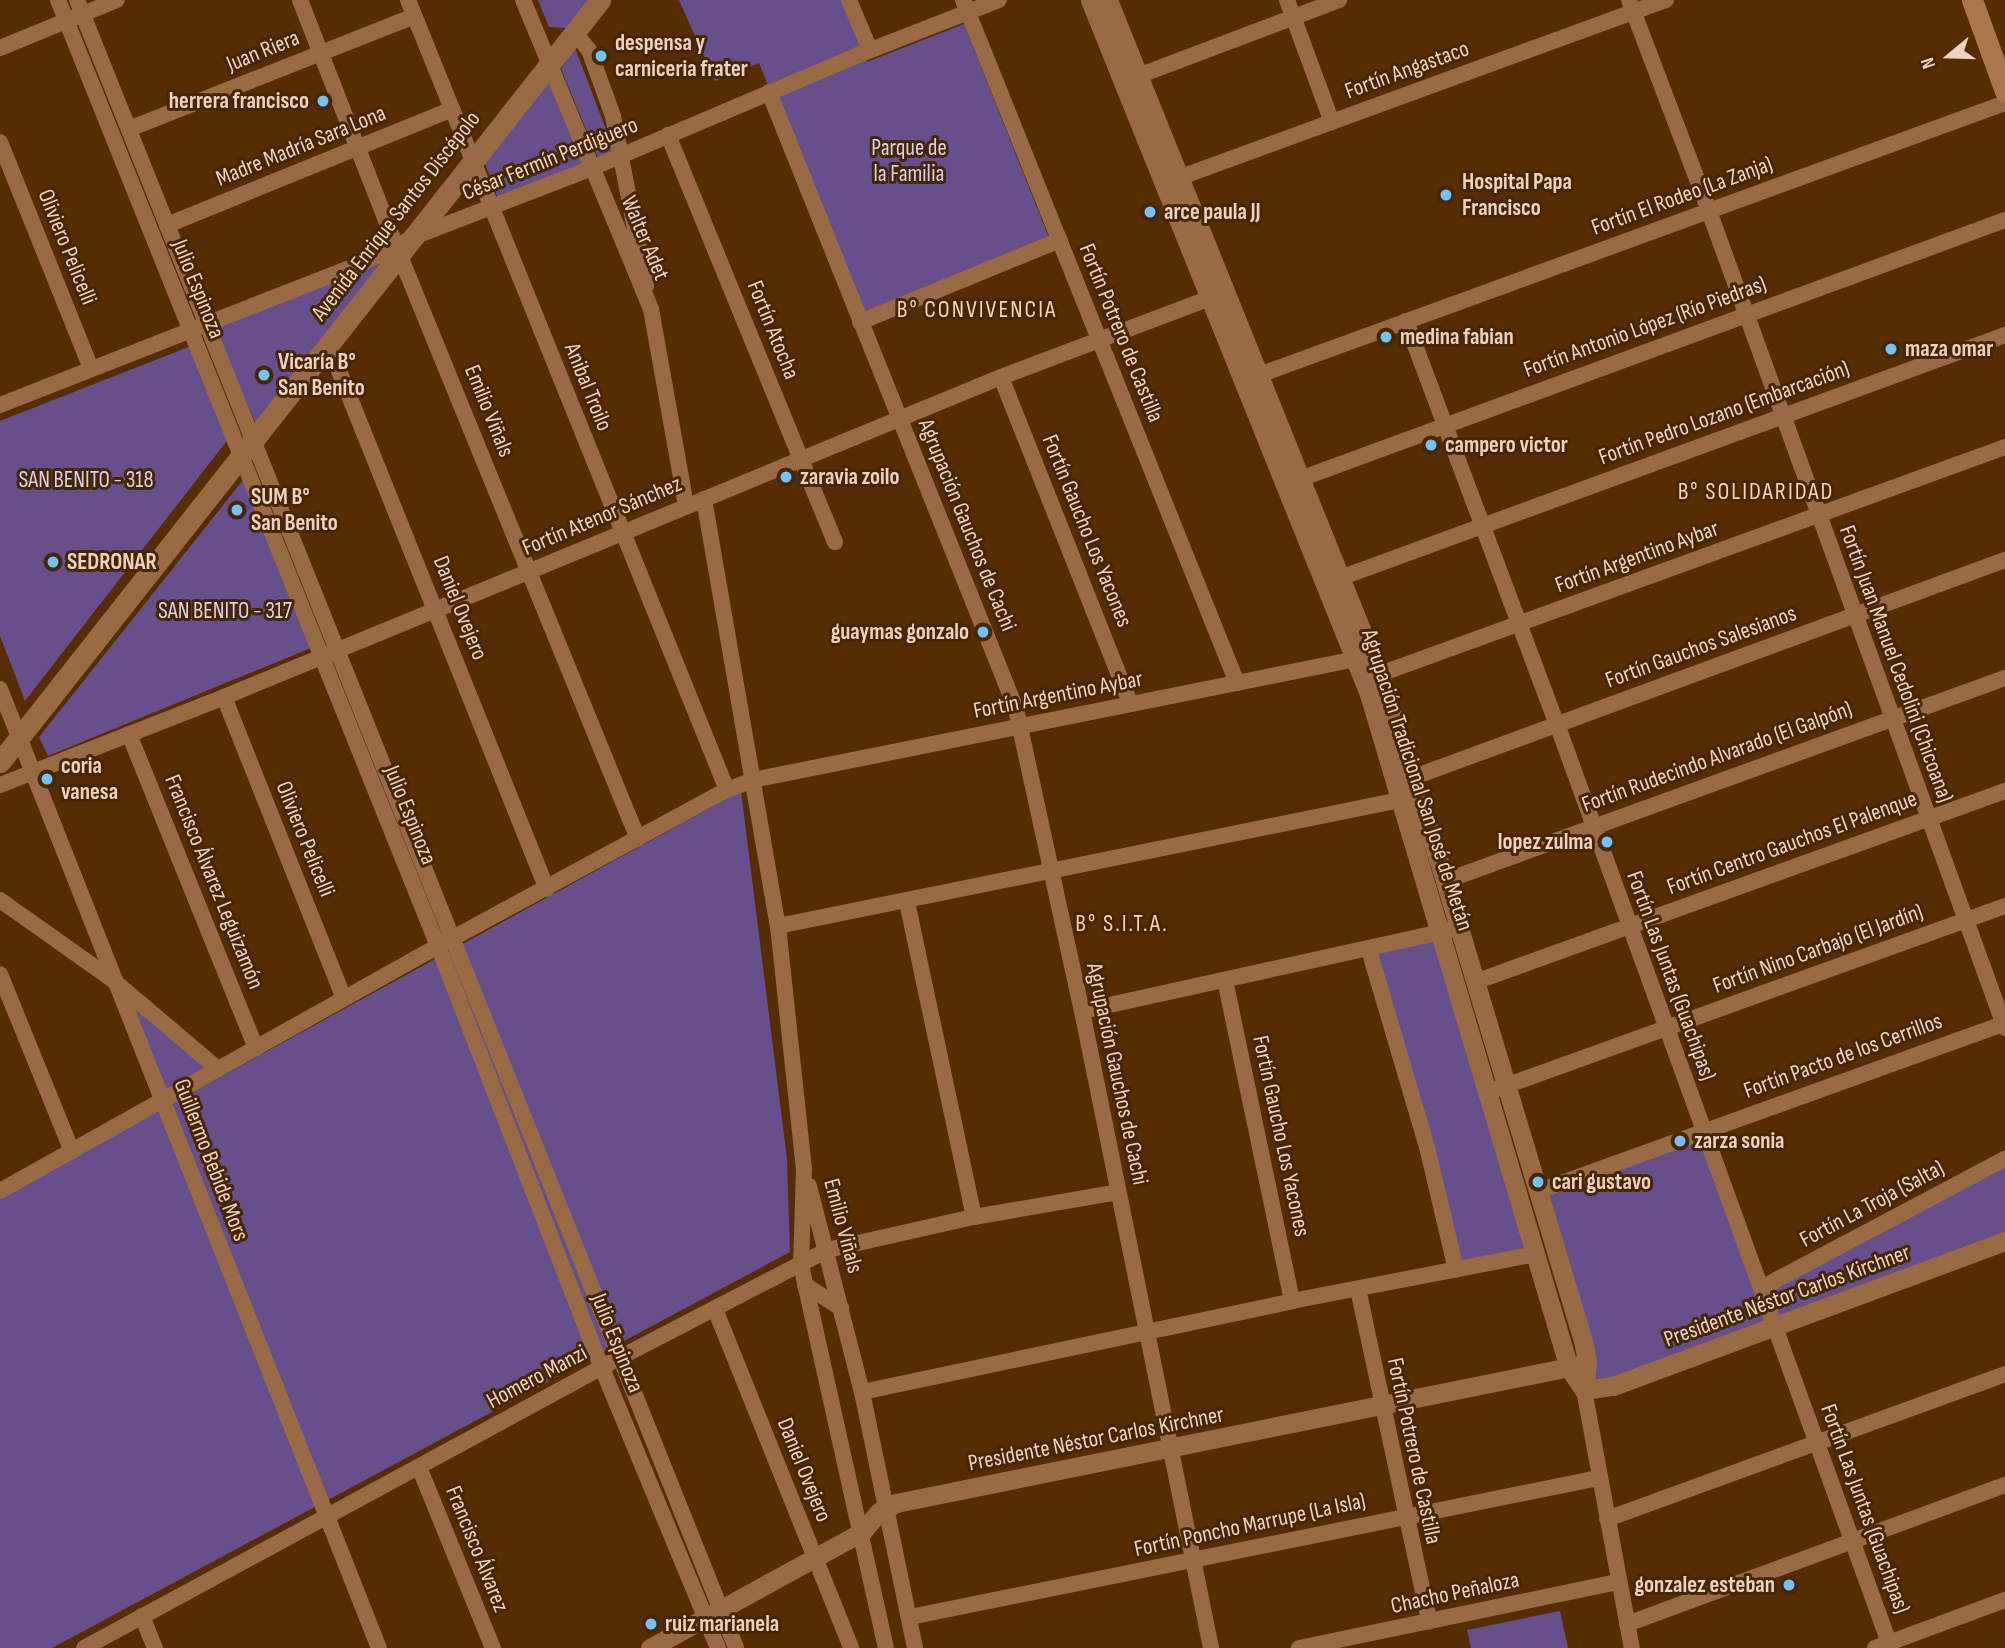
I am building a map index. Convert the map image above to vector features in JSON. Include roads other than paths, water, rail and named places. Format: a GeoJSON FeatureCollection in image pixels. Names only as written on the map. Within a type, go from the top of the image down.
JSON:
{"type":"FeatureCollection","features":[{"type":"Feature","properties":{"kind":"main road","name":"Avenida Enrique Santos Discépolo"},"geometry":{"type":"LineString","coordinates":[[0,762],[329,346],[399,251],[416,236],[600,0]]}},
{"type":"Feature","properties":{"kind":"main road"},"geometry":{"type":"LineString","coordinates":[[1972,0],[2005,91]]}},
{"type":"Feature","properties":{"kind":"street","name":"Julio Espinoza"},"geometry":{"type":"LineString","coordinates":[[58,0],[190,329],[339,649],[602,1368],[713,1613],[736,1648]]}},
{"type":"Feature","properties":{"kind":"street"},"geometry":{"type":"LineString","coordinates":[[0,48],[66,21],[80,7],[117,0]]}},
{"type":"Feature","properties":{"kind":"street","name":"Emilio Viñals"},"geometry":{"type":"LineString","coordinates":[[300,0],[638,839]]}},
{"type":"Feature","properties":{"kind":"street","name":"Anibal Troilo"},"geometry":{"type":"LineString","coordinates":[[408,0],[727,790]]}},
{"type":"Feature","properties":{"kind":"street","name":"Walter Adet"},"geometry":{"type":"LineString","coordinates":[[523,0],[651,309],[685,506]]}},
{"type":"Feature","properties":{"kind":"street"},"geometry":{"type":"LineString","coordinates":[[849,0],[870,50]]}},
{"type":"Feature","properties":{"kind":"street","name":"César Fermín Perdiguero"},"geometry":{"type":"LineString","coordinates":[[416,236],[592,168],[870,50],[966,6],[999,0]]}},
{"type":"Feature","properties":{"kind":"street","name":"Agrupación Tradicional San José de Metán"},"geometry":{"type":"LineString","coordinates":[[1090,0],[1172,181],[1364,657]]}},
{"type":"Feature","properties":{"kind":"street","name":"Agrupación Tradicional San José de Metán"},"geometry":{"type":"LineString","coordinates":[[1108,0],[1138,76],[1172,181]]}},
{"type":"Feature","properties":{"kind":"street"},"geometry":{"type":"LineString","coordinates":[[1287,0],[1332,122]]}},
{"type":"Feature","properties":{"kind":"street"},"geometry":{"type":"LineString","coordinates":[[1138,76],[1339,0]]}},
{"type":"Feature","properties":{"kind":"street","name":"Fortín Angastaco"},"geometry":{"type":"LineString","coordinates":[[1172,181],[1631,6],[1666,0]]}},
{"type":"Feature","properties":{"kind":"street","name":"Fortín Potrero de Castilla"},"geometry":{"type":"LineString","coordinates":[[966,6],[1237,683]]}},
{"type":"Feature","properties":{"kind":"street","name":"Fortín Juan Manuel Cedolini (Chicoana)"},"geometry":{"type":"LineString","coordinates":[[1631,6],[1709,211],[2004,1025]]}},
{"type":"Feature","properties":{"kind":"street","name":"Julio Espinoza"},"geometry":{"type":"LineString","coordinates":[[80,7],[206,323],[322,656],[619,1358],[713,1613],[718,1648]]}},
{"type":"Feature","properties":{"kind":"street","name":"Juan Riera"},"geometry":{"type":"LineString","coordinates":[[128,129],[414,16]]}},
{"type":"Feature","properties":{"kind":"street"},"geometry":{"type":"LineString","coordinates":[[574,32],[589,50],[598,70],[622,155],[651,309]]}},
{"type":"Feature","properties":{"kind":"street","name":"Agrupación Gauchos de Cachi"},"geometry":{"type":"LineString","coordinates":[[769,92],[1020,726],[1082,1011],[1212,1648]]}},
{"type":"Feature","properties":{"kind":"street","name":"Fortín El Rodeo (La Zanja)"},"geometry":{"type":"LineString","coordinates":[[1250,378],[2005,103]]}},
{"type":"Feature","properties":{"kind":"street","name":"Madre Madría Sara Lona"},"geometry":{"type":"LineString","coordinates":[[167,225],[452,109]]}},
{"type":"Feature","properties":{"kind":"street","name":"Fortín Atocha"},"geometry":{"type":"LineString","coordinates":[[668,135],[835,542]]}},
{"type":"Feature","properties":{"kind":"street","name":"Oliviero Pelicelli"},"geometry":{"type":"LineString","coordinates":[[0,142],[91,368]]}},
{"type":"Feature","properties":{"kind":"street","name":"Fortín Antonio López (Río Piedras)"},"geometry":{"type":"LineString","coordinates":[[1300,478],[2005,220]]}},
{"type":"Feature","properties":{"kind":"street"},"geometry":{"type":"LineString","coordinates":[[860,321],[1060,240]]}},
{"type":"Feature","properties":{"kind":"street"},"geometry":{"type":"LineString","coordinates":[[0,405],[190,329],[399,251]]}},
{"type":"Feature","properties":{"kind":"street","name":"Fortín Atenor Sánchez"},"geometry":{"type":"LineString","coordinates":[[0,785],[224,697],[1001,377],[1217,296]]}},
{"type":"Feature","properties":{"kind":"street","name":"Fortín Las Juntas (Guachipas)"},"geometry":{"type":"LineString","coordinates":[[1406,321],[1557,724],[1665,1028],[1775,1325],[1852,1541],[1885,1646]]}},
{"type":"Feature","properties":{"kind":"street","name":"Fortín Pedro Lozano (Embarcación)"},"geometry":{"type":"LineString","coordinates":[[1340,578],[2005,335]]}},
{"type":"Feature","properties":{"kind":"street","name":"Daniel Ovejero"},"geometry":{"type":"LineString","coordinates":[[329,346],[547,889]]}},
{"type":"Feature","properties":{"kind":"street","name":"Fortín Gaucho Los Yacones"},"geometry":{"type":"LineString","coordinates":[[1001,377],[1130,703]]}},
{"type":"Feature","properties":{"kind":"street","name":"Agrupación Tradicional San José de Metán"},"geometry":{"type":"LineString","coordinates":[[1250,378],[1300,478],[1340,578],[1364,657],[1445,881],[1475,982],[1536,1254],[1578,1365]]}},
{"type":"Feature","properties":{"kind":"street","name":"Fortín Argentino Aybar"},"geometry":{"type":"LineString","coordinates":[[1371,677],[2005,447]]}},
{"type":"Feature","properties":{"kind":"street"},"geometry":{"type":"LineString","coordinates":[[704,499],[778,926],[804,1170]]}},
{"type":"Feature","properties":{"kind":"street","name":"Fortín Gauchos Salesianos"},"geometry":{"type":"LineString","coordinates":[[778,926],[907,902],[1411,791],[1557,724],[2005,561]]}},
{"type":"Feature","properties":{"kind":"street","name":"Fortín Argentino Aybar"},"geometry":{"type":"LineString","coordinates":[[0,1191],[344,998],[727,790],[753,780],[1364,657]]}},
{"type":"Feature","properties":{"kind":"street","name":"Agrupación Tradicional San José de Metán"},"geometry":{"type":"LineString","coordinates":[[1371,677],[1411,791],[1440,934],[1497,1089],[1539,1191],[1584,1390],[1632,1648]]}},
{"type":"Feature","properties":{"kind":"street","name":"Fortín Rudecindo Alvarado (El Galpón)"},"geometry":{"type":"LineString","coordinates":[[1445,881],[2005,678]]}},
{"type":"Feature","properties":{"kind":"street","name":"Guillermo Bebide Mors"},"geometry":{"type":"LineString","coordinates":[[0,689],[113,980],[164,1101],[325,1518],[379,1648]]}},
{"type":"Feature","properties":{"kind":"street","name":"Oliviero Pelicelli"},"geometry":{"type":"LineString","coordinates":[[224,697],[344,998]]}},
{"type":"Feature","properties":{"kind":"street","name":"Francisco Álvarez Leguizamón"},"geometry":{"type":"LineString","coordinates":[[129,734],[256,1048]]}},
{"type":"Feature","properties":{"kind":"street","name":"Fortín Centro Gauchos El Palenque"},"geometry":{"type":"LineString","coordinates":[[1475,982],[2005,790]]}},
{"type":"Feature","properties":{"kind":"street"},"geometry":{"type":"LineString","coordinates":[[0,900],[113,980],[218,1069]]}},
{"type":"Feature","properties":{"kind":"street"},"geometry":{"type":"LineString","coordinates":[[907,902],[974,1217]]}},
{"type":"Feature","properties":{"kind":"street","name":"Fortín Nino Carbajo (El Jardín)"},"geometry":{"type":"LineString","coordinates":[[1497,1089],[2005,906]]}},
{"type":"Feature","properties":{"kind":"street"},"geometry":{"type":"LineString","coordinates":[[1082,1011],[1460,928]]}},
{"type":"Feature","properties":{"kind":"street"},"geometry":{"type":"LineString","coordinates":[[1369,950],[1427,1147],[1456,1270]]}},
{"type":"Feature","properties":{"kind":"street"},"geometry":{"type":"LineString","coordinates":[[0,974],[72,1151]]}},
{"type":"Feature","properties":{"kind":"street","name":"Fortín Gaucho Los Yacones"},"geometry":{"type":"LineString","coordinates":[[1225,981],[1292,1301]]}},
{"type":"Feature","properties":{"kind":"street","name":"Fortín Pacto de los Cerrillos"},"geometry":{"type":"LineString","coordinates":[[1539,1191],[1702,1130],[2004,1025]]}},
{"type":"Feature","properties":{"kind":"street","name":"Fortín La Troja (Salta)"},"geometry":{"type":"LineString","coordinates":[[1761,1288],[2005,1159]]}},
{"type":"Feature","properties":{"kind":"street","name":"Emilio Viñals"},"geometry":{"type":"LineString","coordinates":[[804,1170],[862,1392],[915,1648]]}},
{"type":"Feature","properties":{"kind":"street","name":"Emilio Viñals"},"geometry":{"type":"LineString","coordinates":[[804,1170],[801,1265],[886,1648]]}},
{"type":"Feature","properties":{"kind":"street","name":"Homero Manzi"},"geometry":{"type":"LineString","coordinates":[[84,1648],[619,1358],[827,1250],[974,1217],[1118,1192]]}},
{"type":"Feature","properties":{"kind":"street","name":"Presidente Néstor Carlos Kirchner"},"geometry":{"type":"LineString","coordinates":[[1584,1390],[1613,1386],[2005,1241]]}},
{"type":"Feature","properties":{"kind":"street"},"geometry":{"type":"LineString","coordinates":[[862,1392],[1292,1301],[1536,1254]]}},
{"type":"Feature","properties":{"kind":"street"},"geometry":{"type":"LineString","coordinates":[[805,1285],[841,1308]]}},
{"type":"Feature","properties":{"kind":"street","name":"Fortín Potrero de Castilla"},"geometry":{"type":"LineString","coordinates":[[1358,1289],[1429,1621]]}},
{"type":"Feature","properties":{"kind":"street","name":"Daniel Ovejero"},"geometry":{"type":"LineString","coordinates":[[715,1309],[851,1648]]}},
{"type":"Feature","properties":{"kind":"street","name":"Presidente Néstor Carlos Kirchner"},"geometry":{"type":"LineString","coordinates":[[885,1506],[1578,1365]]}},
{"type":"Feature","properties":{"kind":"street"},"geometry":{"type":"LineString","coordinates":[[1607,1520],[2005,1374]]}},
{"type":"Feature","properties":{"kind":"street"},"geometry":{"type":"LineString","coordinates":[[836,1417],[864,1410]]}},
{"type":"Feature","properties":{"kind":"street","name":"Francisco Álvarez"},"geometry":{"type":"LineString","coordinates":[[419,1467],[493,1648]]}},
{"type":"Feature","properties":{"kind":"street","name":"Fortín Poncho Marrupe (La Isla)"},"geometry":{"type":"LineString","coordinates":[[910,1617],[1600,1478]]}},
{"type":"Feature","properties":{"kind":"street"},"geometry":{"type":"LineString","coordinates":[[1627,1624],[2005,1485]]}},
{"type":"Feature","properties":{"kind":"street"},"geometry":{"type":"LineString","coordinates":[[650,1648],[862,1532],[885,1506]]}},
{"type":"Feature","properties":{"kind":"street","name":"Chacho Peñaloza"},"geometry":{"type":"LineString","coordinates":[[1299,1648],[1619,1583]]}},
{"type":"Feature","properties":{"kind":"street"},"geometry":{"type":"LineString","coordinates":[[1885,1646],[2005,1601]]}},
{"type":"Feature","properties":{"kind":"street"},"geometry":{"type":"LineString","coordinates":[[142,1616],[155,1648]]}},
{"type":"Feature","properties":{"kind":"place","name":"despensa y carniceria frater"},"geometry":{"type":"Point","coordinates":[601,56]}},
{"type":"Feature","properties":{"kind":"place","name":"herrera francisco"},"geometry":{"type":"Point","coordinates":[323,101]}},
{"type":"Feature","properties":{"kind":"place","name":"Hospital Papa Francisco"},"geometry":{"type":"Point","coordinates":[1446,195]}},
{"type":"Feature","properties":{"kind":"place","name":"arce paula JJ"},"geometry":{"type":"Point","coordinates":[1150,212]}},
{"type":"Feature","properties":{"kind":"place","name":"medina fabian"},"geometry":{"type":"Point","coordinates":[1386,337]}},
{"type":"Feature","properties":{"kind":"place","name":"maza omar"},"geometry":{"type":"Point","coordinates":[1891,349]}},
{"type":"Feature","properties":{"kind":"place","name":"Vicaría B° San Benito"},"geometry":{"type":"Point","coordinates":[264,375]}},
{"type":"Feature","properties":{"kind":"place","name":"campero victor"},"geometry":{"type":"Point","coordinates":[1431,445]}},
{"type":"Feature","properties":{"kind":"place","name":"zaravia zoilo"},"geometry":{"type":"Point","coordinates":[786,477]}},
{"type":"Feature","properties":{"kind":"place","name":"SUM B° San Benito"},"geometry":{"type":"Point","coordinates":[237,510]}},
{"type":"Feature","properties":{"kind":"place","name":"SEDRONAR"},"geometry":{"type":"Point","coordinates":[53,562]}},
{"type":"Feature","properties":{"kind":"place","name":"guaymas gonzalo"},"geometry":{"type":"Point","coordinates":[983,632]}},
{"type":"Feature","properties":{"kind":"place","name":"coria vanesa"},"geometry":{"type":"Point","coordinates":[47,779]}},
{"type":"Feature","properties":{"kind":"place","name":"lopez zulma"},"geometry":{"type":"Point","coordinates":[1607,842]}},
{"type":"Feature","properties":{"kind":"place","name":"zarza sonia"},"geometry":{"type":"Point","coordinates":[1680,1141]}},
{"type":"Feature","properties":{"kind":"place","name":"cari gustavo"},"geometry":{"type":"Point","coordinates":[1538,1182]}},
{"type":"Feature","properties":{"kind":"place","name":"gonzalez esteban"},"geometry":{"type":"Point","coordinates":[1789,1585]}},
{"type":"Feature","properties":{"kind":"place","name":"ruiz marianela"},"geometry":{"type":"Point","coordinates":[651,1624]}},
{"type":"Feature","properties":{"kind":"district","name":"B° CONVIVENCIA"},"geometry":{"type":"Point","coordinates":[977,310]}},
{"type":"Feature","properties":{"kind":"district","name":"B° SOLIDARIDAD"},"geometry":{"type":"Point","coordinates":[1756,492]}},
{"type":"Feature","properties":{"kind":"district","name":"B° S.I.T.A."},"geometry":{"type":"Point","coordinates":[1122,924]}},
{"type":"Feature","properties":{"kind":"park label","name":"Parque de la Familia"},"geometry":{"type":"Point","coordinates":[909,161]}},
{"type":"Feature","properties":{"kind":"park label","name":"SAN BENITO - 318"},"geometry":{"type":"Point","coordinates":[86,480]}},
{"type":"Feature","properties":{"kind":"park label","name":"SAN BENITO - 317"},"geometry":{"type":"Point","coordinates":[225,611]}}]}
